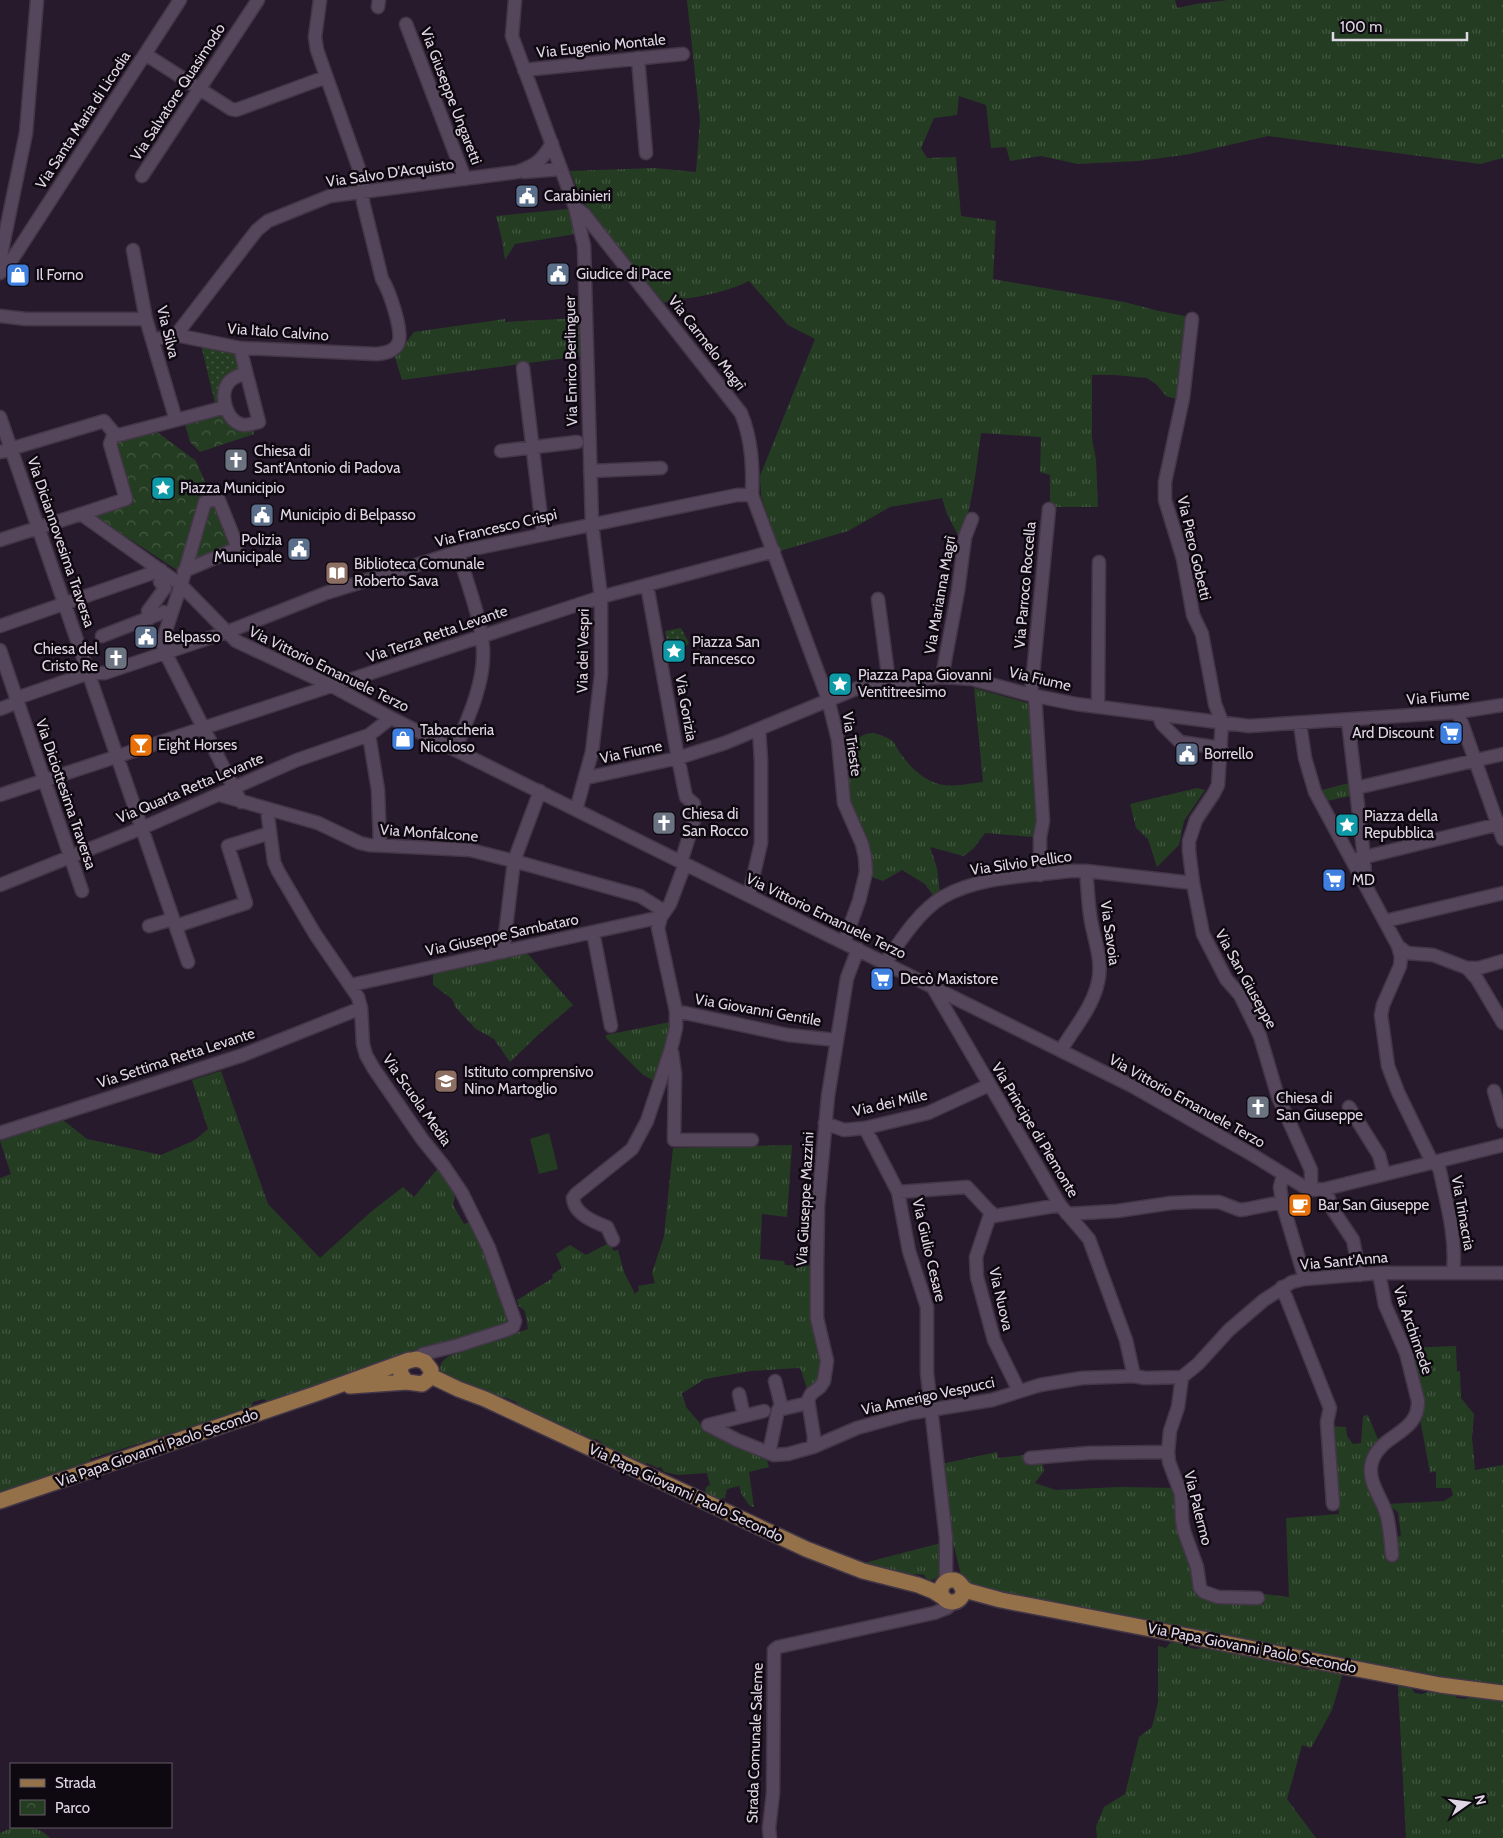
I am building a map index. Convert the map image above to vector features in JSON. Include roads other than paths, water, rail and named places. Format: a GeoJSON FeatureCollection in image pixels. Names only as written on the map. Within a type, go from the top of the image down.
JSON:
{"type":"FeatureCollection","features":[{"type":"Feature","properties":{"kind":"main road"},"geometry":{"type":"LineString","coordinates":[[407,1382],[400,1373],[400,1368],[404,1363],[413,1359]]}},
{"type":"Feature","properties":{"kind":"main road"},"geometry":{"type":"LineString","coordinates":[[413,1359],[424,1362],[428,1377],[407,1382],[352,1386],[314,1394],[413,1359]]}},
{"type":"Feature","properties":{"kind":"main road","name":"Via Papa Giovanni Paolo Secondo"},"geometry":{"type":"LineString","coordinates":[[428,1377],[485,1399],[834,1561],[863,1571],[950,1592],[968,1592],[1440,1685],[1503,1692]]}},
{"type":"Feature","properties":{"kind":"main road","name":"Via Papa Giovanni Paolo Secondo"},"geometry":{"type":"LineString","coordinates":[[0,1501],[314,1394]]}},
{"type":"Feature","properties":{"kind":"street"},"geometry":{"type":"LineString","coordinates":[[0,272],[5,257],[26,133],[37,0]]}},
{"type":"Feature","properties":{"kind":"street","name":"Via Santa Maria di Licodia"},"geometry":{"type":"LineString","coordinates":[[5,257],[180,0]]}},
{"type":"Feature","properties":{"kind":"street","name":"Via Salvatore Quasimodo"},"geometry":{"type":"LineString","coordinates":[[142,176],[258,0]]}},
{"type":"Feature","properties":{"kind":"street"},"geometry":{"type":"LineString","coordinates":[[320,0],[315,37],[317,50],[363,180],[364,191]]}},
{"type":"Feature","properties":{"kind":"street","name":"Via Enrico Berlinguer"},"geometry":{"type":"LineString","coordinates":[[515,0],[512,36],[575,206],[584,246],[592,524]]}},
{"type":"Feature","properties":{"kind":"street","name":"Via Giuseppe Ungaretti"},"geometry":{"type":"LineString","coordinates":[[406,24],[465,179]]}},
{"type":"Feature","properties":{"kind":"street"},"geometry":{"type":"LineString","coordinates":[[145,54],[230,109],[236,110],[326,77]]}},
{"type":"Feature","properties":{"kind":"street","name":"Via Eugenio Montale"},"geometry":{"type":"LineString","coordinates":[[524,70],[682,54]]}},
{"type":"Feature","properties":{"kind":"street"},"geometry":{"type":"LineString","coordinates":[[638,58],[646,153]]}},
{"type":"Feature","properties":{"kind":"street"},"geometry":{"type":"LineString","coordinates":[[517,172],[540,162],[546,156],[552,143]]}},
{"type":"Feature","properties":{"kind":"street"},"geometry":{"type":"LineString","coordinates":[[517,172],[531,173],[562,169]]}},
{"type":"Feature","properties":{"kind":"street","name":"Via Salvo D'Acquisto"},"geometry":{"type":"LineString","coordinates":[[176,335],[257,230],[268,221],[330,196],[517,172]]}},
{"type":"Feature","properties":{"kind":"street","name":"Via Italo Calvino"},"geometry":{"type":"LineString","coordinates":[[152,340],[176,335],[240,348],[377,354],[393,350],[399,342],[399,333],[388,290],[382,279],[363,202],[364,191]]}},
{"type":"Feature","properties":{"kind":"street","name":"Via Carmelo Magrì"},"geometry":{"type":"LineString","coordinates":[[575,206],[584,214],[741,413],[750,443],[753,468],[752,495]]}},
{"type":"Feature","properties":{"kind":"street","name":"Via Silva"},"geometry":{"type":"LineString","coordinates":[[133,250],[146,319],[176,420]]}},
{"type":"Feature","properties":{"kind":"street"},"geometry":{"type":"LineString","coordinates":[[0,316],[26,319],[146,319]]}},
{"type":"Feature","properties":{"kind":"street","name":"Via Piero Gobetti"},"geometry":{"type":"LineString","coordinates":[[1192,318],[1183,398],[1165,482],[1165,500],[1183,559],[1193,615],[1202,634],[1215,704],[1222,722]]}},
{"type":"Feature","properties":{"kind":"street"},"geometry":{"type":"LineString","coordinates":[[240,348],[259,422],[242,425],[236,422],[230,415],[224,399],[227,384],[233,378],[246,373]]}},
{"type":"Feature","properties":{"kind":"street"},"geometry":{"type":"LineString","coordinates":[[523,368],[543,534]]}},
{"type":"Feature","properties":{"kind":"street"},"geometry":{"type":"LineString","coordinates":[[6,450],[104,421],[114,433],[119,435],[226,406]]}},
{"type":"Feature","properties":{"kind":"street","name":"Via Diciannovesima Traversa"},"geometry":{"type":"LineString","coordinates":[[0,417],[6,450],[39,527],[188,962]]}},
{"type":"Feature","properties":{"kind":"street"},"geometry":{"type":"LineString","coordinates":[[0,540],[126,499],[110,444],[114,433]]}},
{"type":"Feature","properties":{"kind":"street"},"geometry":{"type":"LineString","coordinates":[[501,451],[577,442]]}},
{"type":"Feature","properties":{"kind":"street"},"geometry":{"type":"LineString","coordinates":[[590,470],[661,468]]}},
{"type":"Feature","properties":{"kind":"street","name":"Via Francesco Crispi"},"geometry":{"type":"LineString","coordinates":[[0,709],[89,673],[105,673],[227,632],[326,593],[458,552],[737,495],[752,495]]}},
{"type":"Feature","properties":{"kind":"street","name":"Via Trieste"},"geometry":{"type":"LineString","coordinates":[[752,495],[828,699],[838,740],[844,803],[862,844],[865,857],[866,872],[859,901],[844,942]]}},
{"type":"Feature","properties":{"kind":"street"},"geometry":{"type":"LineString","coordinates":[[184,571],[238,548],[218,498],[205,502],[162,642],[165,652],[241,802]]}},
{"type":"Feature","properties":{"kind":"street","name":"Via Parroco Roccella"},"geometry":{"type":"LineString","coordinates":[[1040,875],[1040,837],[1043,821],[1033,695],[1048,509]]}},
{"type":"Feature","properties":{"kind":"street","name":"Via Vittorio Emanuele Terzo"},"geometry":{"type":"LineString","coordinates":[[81,514],[156,576],[181,585],[236,641],[332,686],[391,718],[1134,1087],[1309,1190]]}},
{"type":"Feature","properties":{"kind":"street","name":"Via Marianna Magrì"},"geometry":{"type":"LineString","coordinates":[[942,677],[958,591],[965,537],[972,519]]}},
{"type":"Feature","properties":{"kind":"street","name":"Via dei Vespri"},"geometry":{"type":"LineString","coordinates":[[576,810],[592,752],[602,675],[601,597],[592,524]]}},
{"type":"Feature","properties":{"kind":"street","name":"Via Terza Retta Levante"},"geometry":{"type":"LineString","coordinates":[[0,795],[601,597],[774,551]]}},
{"type":"Feature","properties":{"kind":"street"},"geometry":{"type":"LineString","coordinates":[[455,749],[474,705],[484,651],[482,635],[458,552]]}},
{"type":"Feature","properties":{"kind":"street"},"geometry":{"type":"LineString","coordinates":[[1098,706],[1099,562]]}},
{"type":"Feature","properties":{"kind":"street"},"geometry":{"type":"LineString","coordinates":[[0,626],[156,576],[165,588],[148,611],[150,618]]}},
{"type":"Feature","properties":{"kind":"street","name":"Via Gorizia"},"geometry":{"type":"LineString","coordinates":[[648,585],[686,797],[696,808],[683,863],[670,904],[662,914]]}},
{"type":"Feature","properties":{"kind":"street"},"geometry":{"type":"LineString","coordinates":[[878,599],[889,682]]}},
{"type":"Feature","properties":{"kind":"street"},"geometry":{"type":"LineString","coordinates":[[102,636],[164,612],[171,615]]}},
{"type":"Feature","properties":{"kind":"street","name":"Via Diciottesima Traversa"},"geometry":{"type":"LineString","coordinates":[[0,650],[16,703],[82,891]]}},
{"type":"Feature","properties":{"kind":"street","name":"Via Fiume"},"geometry":{"type":"LineString","coordinates":[[586,778],[678,758],[725,743],[858,688],[889,682],[942,677],[972,679],[1033,695],[1098,706],[1249,726],[1348,721],[1458,712],[1503,705]]}},
{"type":"Feature","properties":{"kind":"street"},"geometry":{"type":"LineString","coordinates":[[1458,712],[1500,823],[1503,839]]}},
{"type":"Feature","properties":{"kind":"street"},"geometry":{"type":"LineString","coordinates":[[1158,714],[1162,724],[1180,742],[1221,748]]}},
{"type":"Feature","properties":{"kind":"street","name":"Via Quarta Retta Levante"},"geometry":{"type":"LineString","coordinates":[[0,885],[142,828],[297,760],[368,735],[391,718]]}},
{"type":"Feature","properties":{"kind":"street"},"geometry":{"type":"LineString","coordinates":[[1348,721],[1356,788],[1358,859],[1365,886],[1398,946],[1407,953],[1433,955],[1467,968],[1479,968],[1503,961]]}},
{"type":"Feature","properties":{"kind":"street","name":"Via San Giuseppe"},"geometry":{"type":"LineString","coordinates":[[1222,722],[1218,785],[1196,820],[1190,836],[1189,851],[1193,883],[1203,934],[1226,979],[1240,995],[1260,1036],[1278,1097],[1311,1170],[1309,1190]]}},
{"type":"Feature","properties":{"kind":"street"},"geometry":{"type":"LineString","coordinates":[[1300,724],[1305,758],[1315,792],[1358,859]]}},
{"type":"Feature","properties":{"kind":"street"},"geometry":{"type":"LineString","coordinates":[[748,895],[761,843],[759,729]]}},
{"type":"Feature","properties":{"kind":"street"},"geometry":{"type":"LineString","coordinates":[[368,735],[378,790],[380,846]]}},
{"type":"Feature","properties":{"kind":"street"},"geometry":{"type":"LineString","coordinates":[[1356,788],[1503,754]]}},
{"type":"Feature","properties":{"kind":"street"},"geometry":{"type":"LineString","coordinates":[[503,952],[514,861],[540,791]]}},
{"type":"Feature","properties":{"kind":"street","name":"Via Monfalcone"},"geometry":{"type":"LineString","coordinates":[[220,794],[241,802],[318,823],[360,843],[380,846],[462,850],[514,861],[640,896],[662,914]]}},
{"type":"Feature","properties":{"kind":"street","name":"Via Scuola Media"},"geometry":{"type":"LineString","coordinates":[[267,809],[274,862],[278,871],[315,934],[358,997],[366,1055],[422,1139],[462,1193],[490,1248],[516,1321],[513,1326],[506,1330],[456,1346]]}},
{"type":"Feature","properties":{"kind":"street"},"geometry":{"type":"LineString","coordinates":[[1358,859],[1500,823]]}},
{"type":"Feature","properties":{"kind":"street"},"geometry":{"type":"LineString","coordinates":[[149,926],[174,923],[246,903],[228,846],[270,833]]}},
{"type":"Feature","properties":{"kind":"street","name":"Via Silvio Pellico"},"geometry":{"type":"LineString","coordinates":[[885,963],[909,928],[942,897],[978,882],[1086,871],[1193,883]]}},
{"type":"Feature","properties":{"kind":"street","name":"Via Savoia"},"geometry":{"type":"LineString","coordinates":[[1061,1050],[1089,1006],[1099,978],[1100,962],[1091,921],[1086,871]]}},
{"type":"Feature","properties":{"kind":"street"},"geometry":{"type":"LineString","coordinates":[[1385,921],[1503,893]]}},
{"type":"Feature","properties":{"kind":"street"},"geometry":{"type":"LineString","coordinates":[[612,1240],[607,1226],[596,1223],[582,1214],[575,1206],[573,1198],[632,1149],[647,1121],[671,1050],[676,1028],[676,1011],[658,928],[662,914]]}},
{"type":"Feature","properties":{"kind":"street","name":"Via Giuseppe Sambataro"},"geometry":{"type":"LineString","coordinates":[[351,985],[593,932],[662,914]]}},
{"type":"Feature","properties":{"kind":"street"},"geometry":{"type":"LineString","coordinates":[[593,932],[611,1026]]}},
{"type":"Feature","properties":{"kind":"street","name":"Via Trinacria"},"geometry":{"type":"LineString","coordinates":[[1398,946],[1401,957],[1400,966],[1383,1005],[1381,1015],[1388,1066],[1398,1092],[1432,1162],[1439,1166],[1449,1212],[1455,1261],[1454,1272]]}},
{"type":"Feature","properties":{"kind":"street","name":"Via Giuseppe Mazzini"},"geometry":{"type":"LineString","coordinates":[[808,1403],[811,1394],[824,1381],[828,1361],[817,1318],[818,1206],[836,1040],[846,978],[858,949]]}},
{"type":"Feature","properties":{"kind":"street"},"geometry":{"type":"LineString","coordinates":[[1467,968],[1477,979],[1503,1023]]}},
{"type":"Feature","properties":{"kind":"street","name":"Via Principe di Piemonte"},"geometry":{"type":"LineString","coordinates":[[932,986],[1063,1210],[1089,1239],[1126,1340],[1134,1376]]}},
{"type":"Feature","properties":{"kind":"street","name":"Via Settima Retta Levante"},"geometry":{"type":"LineString","coordinates":[[0,1133],[243,1055],[361,1008]]}},
{"type":"Feature","properties":{"kind":"street","name":"Via Giovanni Gentile"},"geometry":{"type":"LineString","coordinates":[[676,1011],[788,1035],[836,1040]]}},
{"type":"Feature","properties":{"kind":"street"},"geometry":{"type":"LineString","coordinates":[[671,1050],[674,1074],[674,1140],[752,1140]]}},
{"type":"Feature","properties":{"kind":"street","name":"Via dei Mille"},"geometry":{"type":"LineString","coordinates":[[826,1123],[844,1130],[864,1128],[928,1113],[989,1084]]}},
{"type":"Feature","properties":{"kind":"street"},"geometry":{"type":"LineString","coordinates":[[1494,1091],[1503,1122]]}},
{"type":"Feature","properties":{"kind":"street"},"geometry":{"type":"LineString","coordinates":[[1349,1107],[1379,1154],[1384,1174]]}},
{"type":"Feature","properties":{"kind":"street","name":"Via Giulio Cesare"},"geometry":{"type":"LineString","coordinates":[[864,1128],[898,1192],[909,1251],[927,1307],[927,1373],[930,1411],[946,1538],[950,1592]]}},
{"type":"Feature","properties":{"kind":"street"},"geometry":{"type":"LineString","coordinates":[[1309,1190],[1324,1189],[1503,1145]]}},
{"type":"Feature","properties":{"kind":"street"},"geometry":{"type":"LineString","coordinates":[[1283,1175],[1280,1187],[1282,1202],[1305,1279]]}},
{"type":"Feature","properties":{"kind":"street"},"geometry":{"type":"LineString","coordinates":[[898,1192],[967,1187],[994,1216],[1063,1210],[1117,1211],[1194,1202],[1219,1202],[1236,1209],[1247,1210],[1282,1202]]}},
{"type":"Feature","properties":{"kind":"street"},"geometry":{"type":"LineString","coordinates":[[1324,1189],[1334,1210],[1353,1240],[1360,1275]]}},
{"type":"Feature","properties":{"kind":"street","name":"Via Nuova"},"geometry":{"type":"LineString","coordinates":[[991,1212],[976,1256],[977,1277],[994,1340],[1019,1391]]}},
{"type":"Feature","properties":{"kind":"street","name":"Via Sant'Anna"},"geometry":{"type":"LineString","coordinates":[[1182,1377],[1198,1364],[1229,1330],[1282,1287],[1292,1282],[1305,1279],[1379,1273],[1503,1273]]}},
{"type":"Feature","properties":{"kind":"street","name":"Via Archimede"},"geometry":{"type":"LineString","coordinates":[[1379,1273],[1385,1305],[1406,1353],[1418,1401],[1418,1408],[1412,1423],[1382,1445],[1372,1462],[1372,1478],[1388,1518],[1392,1555]]}},
{"type":"Feature","properties":{"kind":"street"},"geometry":{"type":"LineString","coordinates":[[1282,1287],[1330,1408],[1327,1422],[1333,1504]]}},
{"type":"Feature","properties":{"kind":"street"},"geometry":{"type":"LineString","coordinates":[[413,1359],[423,1354],[456,1346]]}},
{"type":"Feature","properties":{"kind":"street"},"geometry":{"type":"LineString","coordinates":[[428,1377],[436,1360],[456,1346]]}},
{"type":"Feature","properties":{"kind":"street"},"geometry":{"type":"LineString","coordinates":[[1134,1376],[1145,1378],[1182,1377]]}},
{"type":"Feature","properties":{"kind":"street","name":"Via Amerigo Vespucci"},"geometry":{"type":"LineString","coordinates":[[744,1416],[708,1425],[737,1440],[780,1456],[813,1447],[857,1428],[911,1413],[992,1400],[1040,1385],[1082,1378],[1134,1376]]}},
{"type":"Feature","properties":{"kind":"street","name":"Via Palermo"},"geometry":{"type":"LineString","coordinates":[[1182,1377],[1178,1407],[1170,1431],[1168,1452],[1169,1462],[1181,1494],[1184,1531],[1197,1567],[1200,1588],[1218,1597],[1258,1598]]}},
{"type":"Feature","properties":{"kind":"street"},"geometry":{"type":"LineString","coordinates":[[775,1381],[782,1409]]}},
{"type":"Feature","properties":{"kind":"street"},"geometry":{"type":"LineString","coordinates":[[738,1394],[744,1416],[764,1411]]}},
{"type":"Feature","properties":{"kind":"street"},"geometry":{"type":"LineString","coordinates":[[769,1453],[778,1410],[808,1403],[814,1438],[813,1447]]}},
{"type":"Feature","properties":{"kind":"street"},"geometry":{"type":"LineString","coordinates":[[1030,1458],[1168,1452]]}},
{"type":"Feature","properties":{"kind":"street","name":"Strada Comunale Saleme"},"geometry":{"type":"LineString","coordinates":[[770,1838],[769,1828],[773,1793],[774,1650],[778,1647],[922,1614],[934,1613],[947,1608],[950,1592]]}},
{"type":"Feature","properties":{"kind":"place","name":"Carabinieri"},"geometry":{"type":"Point","coordinates":[527,196]}},
{"type":"Feature","properties":{"kind":"place","name":"Giudice di Pace"},"geometry":{"type":"Point","coordinates":[558,274]}},
{"type":"Feature","properties":{"kind":"place","name":"Il Forno"},"geometry":{"type":"Point","coordinates":[18,275]}},
{"type":"Feature","properties":{"kind":"place","name":"Chiesa di Sant'Antonio di Padova"},"geometry":{"type":"Point","coordinates":[236,460]}},
{"type":"Feature","properties":{"kind":"place","name":"Piazza Municipio"},"geometry":{"type":"Point","coordinates":[163,488]}},
{"type":"Feature","properties":{"kind":"place","name":"Municipio di Belpasso"},"geometry":{"type":"Point","coordinates":[262,515]}},
{"type":"Feature","properties":{"kind":"place","name":"Polizia Municipale"},"geometry":{"type":"Point","coordinates":[299,549]}},
{"type":"Feature","properties":{"kind":"place","name":"Biblioteca Comunale Roberto Sava"},"geometry":{"type":"Point","coordinates":[337,573]}},
{"type":"Feature","properties":{"kind":"place","name":"Belpasso"},"geometry":{"type":"Point","coordinates":[146,637]}},
{"type":"Feature","properties":{"kind":"place","name":"Piazza San Francesco"},"geometry":{"type":"Point","coordinates":[674,651]}},
{"type":"Feature","properties":{"kind":"place","name":"Chiesa del Cristo Re"},"geometry":{"type":"Point","coordinates":[116,658]}},
{"type":"Feature","properties":{"kind":"place","name":"Piazza Papa Giovanni Ventitreesimo"},"geometry":{"type":"Point","coordinates":[840,684]}},
{"type":"Feature","properties":{"kind":"place","name":"Ard Discount"},"geometry":{"type":"Point","coordinates":[1451,733]}},
{"type":"Feature","properties":{"kind":"place","name":"Tabaccheria Nicoloso"},"geometry":{"type":"Point","coordinates":[403,739]}},
{"type":"Feature","properties":{"kind":"place","name":"Eight Horses"},"geometry":{"type":"Point","coordinates":[141,745]}},
{"type":"Feature","properties":{"kind":"place","name":"Borrello"},"geometry":{"type":"Point","coordinates":[1187,754]}},
{"type":"Feature","properties":{"kind":"place","name":"Chiesa di San Rocco"},"geometry":{"type":"Point","coordinates":[664,823]}},
{"type":"Feature","properties":{"kind":"place","name":"Piazza della Repubblica"},"geometry":{"type":"Point","coordinates":[1347,825]}},
{"type":"Feature","properties":{"kind":"place","name":"MD"},"geometry":{"type":"Point","coordinates":[1334,880]}},
{"type":"Feature","properties":{"kind":"place","name":"Decò Maxistore"},"geometry":{"type":"Point","coordinates":[882,979]}},
{"type":"Feature","properties":{"kind":"place","name":"Istituto comprensivo Nino Martoglio"},"geometry":{"type":"Point","coordinates":[446,1081]}},
{"type":"Feature","properties":{"kind":"place","name":"Chiesa di San Giuseppe"},"geometry":{"type":"Point","coordinates":[1258,1107]}},
{"type":"Feature","properties":{"kind":"place","name":"Bar San Giuseppe"},"geometry":{"type":"Point","coordinates":[1300,1205]}}]}
